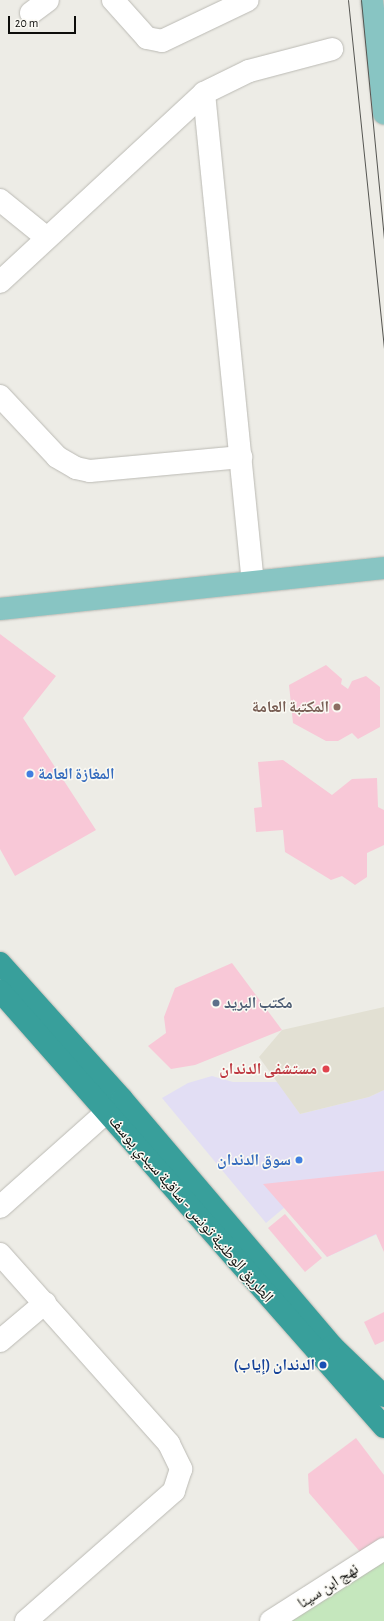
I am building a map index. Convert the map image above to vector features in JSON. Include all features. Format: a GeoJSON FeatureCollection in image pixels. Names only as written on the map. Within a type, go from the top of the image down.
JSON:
{"type":"FeatureCollection","features":[{"type":"Feature","properties":{"kind":"highway","name":"الطريق الوطنية تونس - ساقية سيدي يوسف"},"geometry":{"type":"LineString","coordinates":[[0,963],[114,1106],[384,1427]]}},
{"type":"Feature","properties":{"kind":"highway","name":"الطريق الوطنية تونس - ساقية سيدي يوسف"},"geometry":{"type":"LineString","coordinates":[[0,991],[114,1106],[332,1346],[384,1396]]}},
{"type":"Feature","properties":{"kind":"main road"},"geometry":{"type":"LineString","coordinates":[[372,0],[384,113]]}},
{"type":"Feature","properties":{"kind":"main road"},"geometry":{"type":"LineString","coordinates":[[0,609],[384,568]]}},
{"type":"Feature","properties":{"kind":"street"},"geometry":{"type":"LineString","coordinates":[[31,13],[48,0]]}},
{"type":"Feature","properties":{"kind":"street"},"geometry":{"type":"LineString","coordinates":[[113,0],[147,38],[162,41],[248,0]]}},
{"type":"Feature","properties":{"kind":"street"},"geometry":{"type":"LineString","coordinates":[[0,282],[204,93],[249,71],[332,49]]}},
{"type":"Feature","properties":{"kind":"street"},"geometry":{"type":"LineString","coordinates":[[204,93],[254,581]]}},
{"type":"Feature","properties":{"kind":"street"},"geometry":{"type":"LineString","coordinates":[[0,200],[47,238]]}},
{"type":"Feature","properties":{"kind":"street"},"geometry":{"type":"LineString","coordinates":[[0,396],[57,457],[76,468],[90,471],[241,457]]}},
{"type":"Feature","properties":{"kind":"street"},"geometry":{"type":"LineString","coordinates":[[0,1207],[114,1106]]}},
{"type":"Feature","properties":{"kind":"street"},"geometry":{"type":"LineString","coordinates":[[0,1254],[169,1444],[177,1456],[181,1479],[164,1500],[26,1621]]}},
{"type":"Feature","properties":{"kind":"street"},"geometry":{"type":"LineString","coordinates":[[0,1341],[44,1303]]}},
{"type":"Feature","properties":{"kind":"street","name":"نهج ابن سينا"},"geometry":{"type":"LineString","coordinates":[[271,1621],[384,1549]]}},
{"type":"Feature","properties":{"kind":"shaded area","name":"مستشفى الدندان"},"geometry":{"type":"Polygon","coordinates":[[[384,1007],[384,1090],[369,1097],[300,1114],[259,1057],[282,1030],[384,1007]]]}},
{"type":"Feature","properties":{"kind":"shaded area","name":"سوق الدندان"},"geometry":{"type":"Polygon","coordinates":[[[212,1076],[233,1082],[278,1082],[300,1114],[369,1097],[384,1090],[384,1231],[327,1257],[285,1207],[266,1223],[162,1098],[188,1083],[212,1076]]]}},
{"type":"Feature","properties":{"kind":"green space"},"geometry":{"type":"Polygon","coordinates":[[[384,1551],[384,1621],[277,1621],[384,1551]]]}},
{"type":"Feature","properties":{"kind":"building","name":"المغازة العامة"},"geometry":{"type":"Polygon","coordinates":[[[0,634],[56,676],[23,718],[96,830],[15,876],[0,849],[0,634]]]}},
{"type":"Feature","properties":{"kind":"building","name":"المكتبة العامة"},"geometry":{"type":"Polygon","coordinates":[[[326,665],[342,679],[341,684],[348,689],[352,681],[366,676],[380,687],[380,727],[358,739],[352,733],[338,741],[326,741],[293,723],[289,685],[326,665]]]}},
{"type":"Feature","properties":{"kind":"building"},"geometry":{"type":"Polygon","coordinates":[[[283,760],[332,795],[352,779],[377,778],[378,807],[384,810],[384,845],[367,853],[367,877],[355,885],[342,876],[331,880],[285,852],[283,830],[256,832],[254,808],[262,807],[258,762],[283,760]]]}},
{"type":"Feature","properties":{"kind":"building","name":"مكتب البريد"},"geometry":{"type":"Polygon","coordinates":[[[232,963],[282,1030],[195,1065],[171,1069],[148,1046],[166,1033],[164,1017],[175,988],[232,963]]]}},
{"type":"Feature","properties":{"kind":"building"},"geometry":{"type":"Polygon","coordinates":[[[384,1171],[384,1252],[376,1234],[327,1257],[263,1184],[384,1171]]]}},
{"type":"Feature","properties":{"kind":"building"},"geometry":{"type":"Polygon","coordinates":[[[285,1214],[322,1258],[305,1272],[268,1228],[285,1214]]]}},
{"type":"Feature","properties":{"kind":"building"},"geometry":{"type":"Polygon","coordinates":[[[384,1312],[384,1341],[375,1345],[364,1322],[384,1312]]]}},
{"type":"Feature","properties":{"kind":"building"},"geometry":{"type":"Polygon","coordinates":[[[356,1438],[384,1475],[384,1539],[361,1553],[309,1493],[308,1474],[356,1438]]]}},
{"type":"Feature","properties":{"kind":"tram line"},"geometry":{"type":"LineString","coordinates":[[348,0],[384,350]]}},
{"type":"Feature","properties":{"kind":"tram line"},"geometry":{"type":"LineString","coordinates":[[361,0],[384,241]]}},
{"type":"Feature","properties":{"kind":"place","name":"المكتبة العامة"},"geometry":{"type":"Point","coordinates":[337,707]}},
{"type":"Feature","properties":{"kind":"place","name":"المغازة العامة"},"geometry":{"type":"Point","coordinates":[30,774]}},
{"type":"Feature","properties":{"kind":"place","name":"مكتب البريد"},"geometry":{"type":"Point","coordinates":[216,1003]}},
{"type":"Feature","properties":{"kind":"place","name":"مستشفى الدندان"},"geometry":{"type":"Point","coordinates":[326,1069]}},
{"type":"Feature","properties":{"kind":"place","name":"سوق الدندان"},"geometry":{"type":"Point","coordinates":[299,1160]}},
{"type":"Feature","properties":{"kind":"place","name":"الدندان (إياب)"},"geometry":{"type":"Point","coordinates":[323,1365]}}]}
